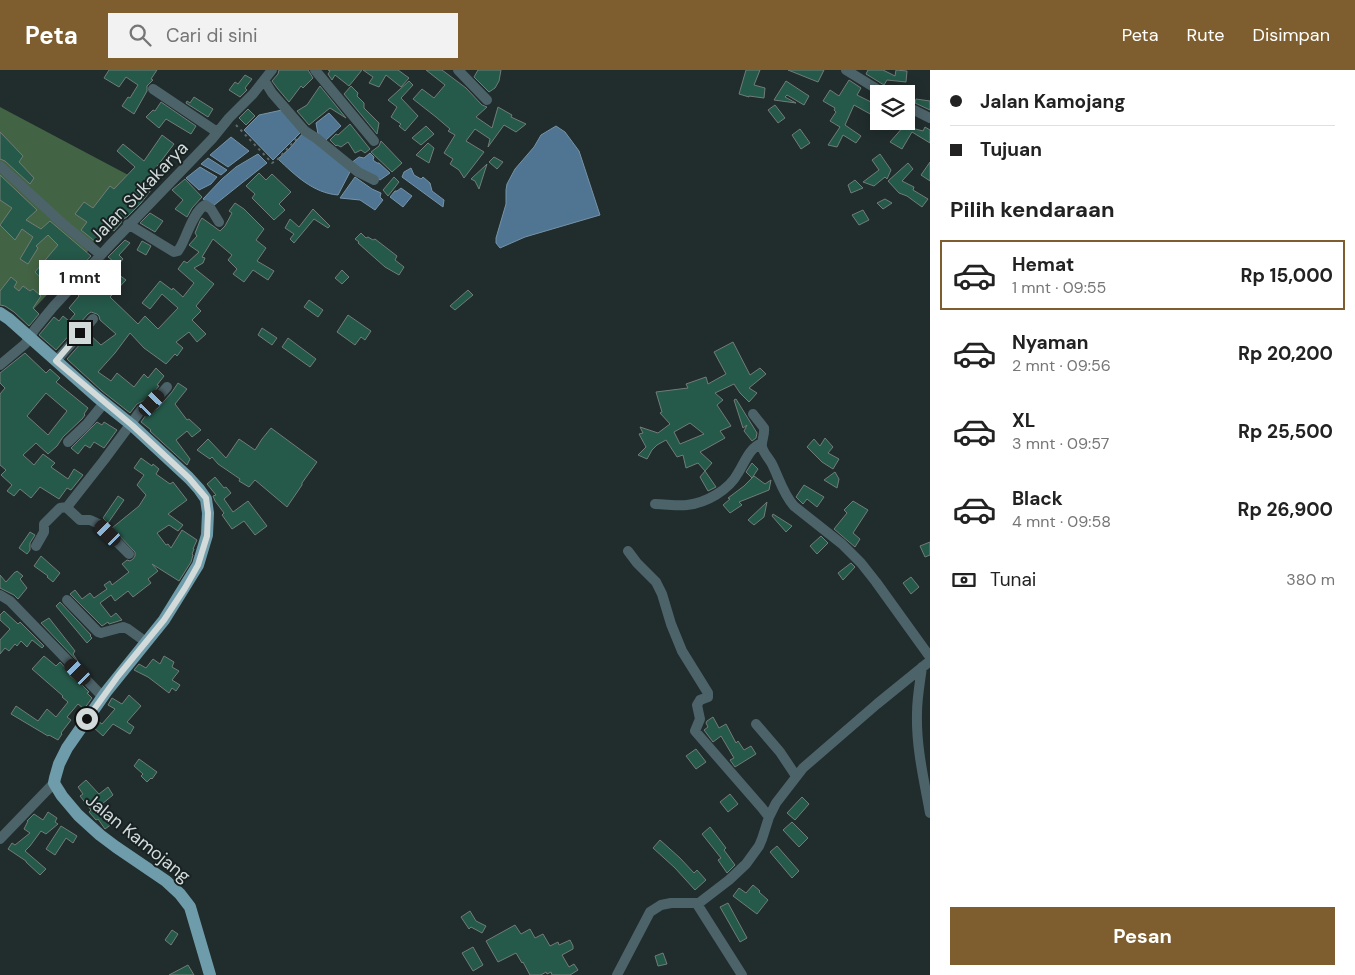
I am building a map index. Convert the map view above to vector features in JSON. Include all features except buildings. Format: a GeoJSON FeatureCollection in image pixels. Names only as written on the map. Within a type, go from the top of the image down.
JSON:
{"type":"FeatureCollection","features":[{"type":"Feature","properties":{"kind":"main road"},"geometry":{"type":"LineString","coordinates":[[0,313],[130,424],[189,478],[206,498],[208,506],[207,536],[198,565],[164,620],[103,697],[62,757],[54,783]]}},
{"type":"Feature","properties":{"kind":"main road","name":"Jalan Kamojang"},"geometry":{"type":"LineString","coordinates":[[54,783],[67,803],[100,835],[166,881],[186,901],[190,907],[210,975]]}},
{"type":"Feature","properties":{"kind":"street","name":"Jalan Sukakarya"},"geometry":{"type":"LineString","coordinates":[[0,365],[25,344],[53,307],[128,224],[253,94],[272,70]]}},
{"type":"Feature","properties":{"kind":"street"},"geometry":{"type":"LineString","coordinates":[[315,70],[374,141]]}},
{"type":"Feature","properties":{"kind":"street"},"geometry":{"type":"LineString","coordinates":[[458,70],[487,100]]}},
{"type":"Feature","properties":{"kind":"street"},"geometry":{"type":"LineString","coordinates":[[846,70],[870,85]]}},
{"type":"Feature","properties":{"kind":"street"},"geometry":{"type":"LineString","coordinates":[[264,80],[272,93],[305,131],[358,172],[374,180]]}},
{"type":"Feature","properties":{"kind":"street"},"geometry":{"type":"LineString","coordinates":[[153,89],[217,132]]}},
{"type":"Feature","properties":{"kind":"street"},"geometry":{"type":"LineString","coordinates":[[915,110],[930,118]]}},
{"type":"Feature","properties":{"kind":"street"},"geometry":{"type":"LineString","coordinates":[[0,166],[62,223],[101,255]]}},
{"type":"Feature","properties":{"kind":"street"},"geometry":{"type":"LineString","coordinates":[[128,224],[176,252],[202,206],[205,205],[211,210],[220,222]]}},
{"type":"Feature","properties":{"kind":"street"},"geometry":{"type":"LineString","coordinates":[[56,361],[93,319]]}},
{"type":"Feature","properties":{"kind":"street"},"geometry":{"type":"LineString","coordinates":[[36,546],[44,532],[44,524],[60,508],[66,507],[82,489],[141,410],[152,403],[168,386]]}},
{"type":"Feature","properties":{"kind":"street"},"geometry":{"type":"LineString","coordinates":[[68,442],[87,424],[104,402]]}},
{"type":"Feature","properties":{"kind":"street"},"geometry":{"type":"LineString","coordinates":[[753,414],[765,431],[762,443],[764,451],[791,502],[842,544],[861,563],[910,627],[930,657]]}},
{"type":"Feature","properties":{"kind":"street"},"geometry":{"type":"LineString","coordinates":[[655,504],[687,505],[716,494],[732,482],[750,453],[756,446],[762,443]]}},
{"type":"Feature","properties":{"kind":"street"},"geometry":{"type":"LineString","coordinates":[[66,507],[80,520],[90,520],[99,524],[129,554]]}},
{"type":"Feature","properties":{"kind":"street"},"geometry":{"type":"LineString","coordinates":[[628,551],[656,582],[682,651],[708,693],[708,696],[700,700],[697,705],[700,718],[695,731],[768,817]]}},
{"type":"Feature","properties":{"kind":"street"},"geometry":{"type":"LineString","coordinates":[[0,595],[10,601],[103,697]]}},
{"type":"Feature","properties":{"kind":"street"},"geometry":{"type":"LineString","coordinates":[[67,600],[98,632],[101,633],[123,627],[146,642]]}},
{"type":"Feature","properties":{"kind":"street"},"geometry":{"type":"LineString","coordinates":[[617,975],[650,912],[661,905],[670,903],[697,904],[704,901],[746,864],[762,839],[768,817],[776,803],[803,768],[926,664]]}},
{"type":"Feature","properties":{"kind":"street"},"geometry":{"type":"LineString","coordinates":[[926,664],[916,712],[917,737],[930,813]]}},
{"type":"Feature","properties":{"kind":"street"},"geometry":{"type":"LineString","coordinates":[[756,724],[780,752],[796,776]]}},
{"type":"Feature","properties":{"kind":"street"},"geometry":{"type":"LineString","coordinates":[[0,839],[54,783]]}},
{"type":"Feature","properties":{"kind":"street"},"geometry":{"type":"LineString","coordinates":[[697,904],[742,975]]}},
{"type":"Feature","properties":{"kind":"path"},"geometry":{"type":"LineString","coordinates":[[229,118],[272,163],[305,131]]}},
{"type":"Feature","properties":{"kind":"green space"},"geometry":{"type":"Polygon","coordinates":[[[0,107],[149,186],[29,314],[0,296],[0,107]]]}},
{"type":"Feature","properties":{"kind":"water"},"geometry":{"type":"Polygon","coordinates":[[[282,110],[302,131],[273,160],[244,130],[259,115],[282,110]]]}},
{"type":"Feature","properties":{"kind":"water"},"geometry":{"type":"Polygon","coordinates":[[[329,113],[341,126],[325,141],[318,134],[316,123],[329,113]]]}},
{"type":"Feature","properties":{"kind":"water"},"geometry":{"type":"Polygon","coordinates":[[[556,126],[565,132],[579,151],[600,215],[525,237],[500,248],[496,243],[496,238],[506,204],[507,184],[515,169],[534,147],[541,135],[556,126]]]}},
{"type":"Feature","properties":{"kind":"water"},"geometry":{"type":"Polygon","coordinates":[[[304,132],[351,170],[338,195],[329,194],[313,187],[298,177],[278,159],[304,132]]]}},
{"type":"Feature","properties":{"kind":"water"},"geometry":{"type":"Polygon","coordinates":[[[231,137],[249,151],[228,167],[210,155],[231,137]]]}},
{"type":"Feature","properties":{"kind":"water"},"geometry":{"type":"Polygon","coordinates":[[[370,153],[374,157],[373,160],[390,173],[380,180],[351,163],[359,157],[364,158],[370,153]]]}},
{"type":"Feature","properties":{"kind":"water"},"geometry":{"type":"Polygon","coordinates":[[[258,154],[267,163],[213,206],[203,199],[236,167],[258,154]]]}},
{"type":"Feature","properties":{"kind":"water"},"geometry":{"type":"Polygon","coordinates":[[[208,158],[227,170],[221,175],[201,164],[208,158]]]}},
{"type":"Feature","properties":{"kind":"water"},"geometry":{"type":"Polygon","coordinates":[[[200,167],[217,177],[211,184],[199,190],[186,178],[200,167]]]}},
{"type":"Feature","properties":{"kind":"water"},"geometry":{"type":"Polygon","coordinates":[[[411,168],[414,175],[421,179],[423,177],[430,183],[432,191],[444,200],[443,207],[402,177],[404,172],[411,168]]]}},
{"type":"Feature","properties":{"kind":"water"},"geometry":{"type":"Polygon","coordinates":[[[355,177],[381,193],[380,197],[383,200],[375,210],[360,200],[340,198],[355,177]]]}},
{"type":"Feature","properties":{"kind":"water"},"geometry":{"type":"Polygon","coordinates":[[[401,188],[412,196],[403,207],[390,197],[401,188]]]}},
{"type":"Feature","properties":{"kind":"route"},"geometry":{"type":"LineString","coordinates":[[80,333],[56,361],[133,426],[189,478],[206,498],[208,506],[207,536],[198,565],[185,588],[164,620],[118,676],[87,719]]}}]}
